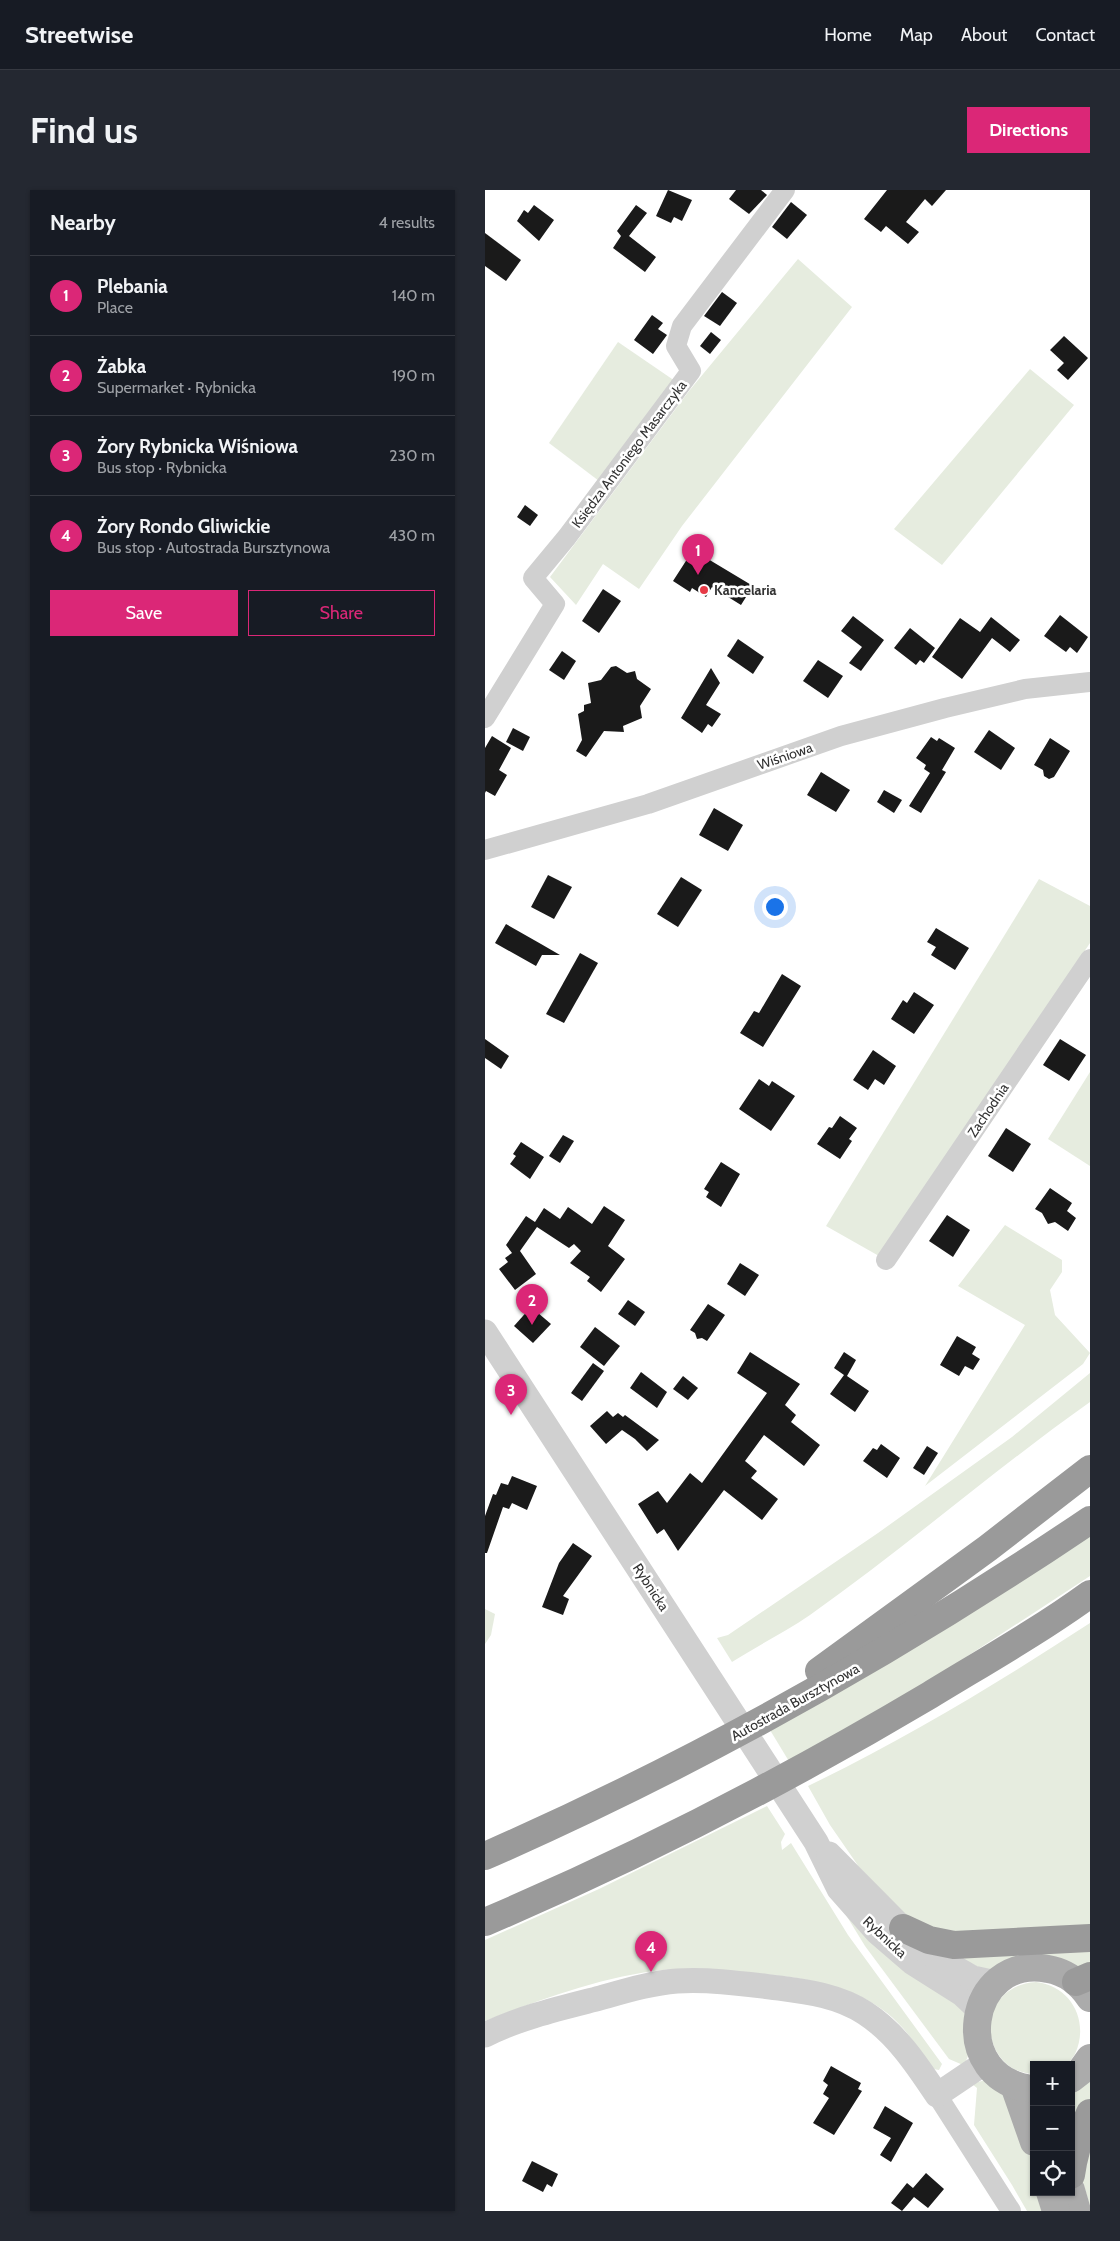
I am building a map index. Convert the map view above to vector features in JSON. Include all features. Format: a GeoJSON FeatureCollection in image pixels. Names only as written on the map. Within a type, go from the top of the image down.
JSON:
{"type":"FeatureCollection","features":[{"type":"Feature","properties":{"kind":"highway"},"geometry":{"type":"LineString","coordinates":[[721,1743],[988,1548],[1090,1469]]}},
{"type":"Feature","properties":{"kind":"highway","name":"Autostrada Bursztynowa"},"geometry":{"type":"LineString","coordinates":[[485,1856],[562,1821],[721,1743],[831,1683],[1023,1566],[1090,1520]]}},
{"type":"Feature","properties":{"kind":"highway"},"geometry":{"type":"LineString","coordinates":[[485,1922],[642,1849],[799,1770],[971,1670],[1089,1595]]}},
{"type":"Feature","properties":{"kind":"highway"},"geometry":{"type":"LineString","coordinates":[[903,1928],[929,1940],[954,1945],[1090,1938]]}},
{"type":"Feature","properties":{"kind":"highway"},"geometry":{"type":"LineString","coordinates":[[1075,2151],[1090,2113]]}},
{"type":"Feature","properties":{"kind":"main road"},"geometry":{"type":"LineString","coordinates":[[1030,2120],[1024,2087],[994,2071],[986,2062],[977,2037],[979,2010],[989,1991],[996,1983],[1018,1970],[1036,1968],[1055,1970],[1085,1985]]}},
{"type":"Feature","properties":{"kind":"main road"},"geometry":{"type":"LineString","coordinates":[[1075,2076],[1090,2058]]}},
{"type":"Feature","properties":{"kind":"main road"},"geometry":{"type":"LineString","coordinates":[[1052,2196],[1056,2211]]}},
{"type":"Feature","properties":{"kind":"main road"},"geometry":{"type":"LineString","coordinates":[[1073,2196],[1077,2211]]}},
{"type":"Feature","properties":{"kind":"street","name":"Księdza Antoniego Masarczyka"},"geometry":{"type":"LineString","coordinates":[[485,718],[555,604],[533,578],[691,372],[676,346],[682,326],[785,190]]}},
{"type":"Feature","properties":{"kind":"street","name":"Wiśniowa"},"geometry":{"type":"LineString","coordinates":[[485,850],[648,804],[860,731],[1025,689],[1090,682]]}},
{"type":"Feature","properties":{"kind":"street","name":"Zachodnia"},"geometry":{"type":"LineString","coordinates":[[887,1260],[1090,959]]}},
{"type":"Feature","properties":{"kind":"street","name":"Rybnicka"},"geometry":{"type":"LineString","coordinates":[[485,1332],[813,1838],[839,1889],[877,1932],[913,1962],[963,1994],[979,2010]]}},
{"type":"Feature","properties":{"kind":"street","name":"Rybnicka"},"geometry":{"type":"LineString","coordinates":[[813,1838],[925,1950],[973,1978],[996,1983]]}},
{"type":"Feature","properties":{"kind":"street"},"geometry":{"type":"LineString","coordinates":[[485,2035],[547,2011],[651,1984],[705,1980],[812,1992],[841,2000],[866,2013],[883,2027],[906,2051],[937,2095],[1011,2211]]}},
{"type":"Feature","properties":{"kind":"street"},"geometry":{"type":"LineString","coordinates":[[937,2095],[986,2062]]}},
{"type":"Feature","properties":{"kind":"shaded area"},"geometry":{"type":"Polygon","coordinates":[[[798,259],[852,307],[682,526],[639,589],[603,564],[576,605],[550,577],[689,391],[798,259]]]}},
{"type":"Feature","properties":{"kind":"shaded area"},"geometry":{"type":"Polygon","coordinates":[[[618,342],[675,381],[603,484],[549,443],[618,342]]]}},
{"type":"Feature","properties":{"kind":"shaded area"},"geometry":{"type":"Polygon","coordinates":[[[1030,369],[1074,405],[942,565],[894,529],[1030,369]]]}},
{"type":"Feature","properties":{"kind":"shaded area"},"geometry":{"type":"Polygon","coordinates":[[[1039,879],[1090,906],[1090,943],[879,1256],[826,1226],[1039,879]]]}},
{"type":"Feature","properties":{"kind":"shaded area"},"geometry":{"type":"Polygon","coordinates":[[[1090,1072],[1090,1166],[1048,1139],[1090,1072]]]}},
{"type":"Feature","properties":{"kind":"shaded area"},"geometry":{"type":"Polygon","coordinates":[[[1005,1225],[1062,1260],[1062,1272],[1050,1290],[1055,1315],[1090,1353],[1083,1364],[925,1486],[1025,1325],[958,1286],[1005,1225]]]}},
{"type":"Feature","properties":{"kind":"shaded area"},"geometry":{"type":"Polygon","coordinates":[[[1090,1373],[1090,1402],[1019,1454],[846,1589],[810,1615],[732,1662],[717,1638],[728,1635],[878,1533],[1012,1437],[1090,1373]]]}},
{"type":"Feature","properties":{"kind":"shaded area"},"geometry":{"type":"Polygon","coordinates":[[[1090,1532],[1090,1576],[931,1680],[790,1763],[770,1730],[1090,1532]]]}},
{"type":"Feature","properties":{"kind":"shaded area"},"geometry":{"type":"Polygon","coordinates":[[[485,1609],[495,1614],[491,1635],[485,1644],[485,1609]]]}},
{"type":"Feature","properties":{"kind":"shaded area"},"geometry":{"type":"Polygon","coordinates":[[[1090,1623],[1090,1931],[956,1936],[911,1921],[859,1867],[830,1825],[808,1786],[881,1749],[952,1709],[1090,1623]]]}},
{"type":"Feature","properties":{"kind":"shaded area"},"geometry":{"type":"Polygon","coordinates":[[[767,1806],[785,1834],[781,1842],[782,1850],[791,1843],[848,1935],[942,2064],[939,2070],[933,2069],[912,2039],[894,2019],[865,1999],[841,1989],[786,1977],[676,1969],[651,1971],[579,1988],[485,2021],[485,1940],[599,1889],[767,1806]]]}},
{"type":"Feature","properties":{"kind":"shaded area"},"geometry":{"type":"Polygon","coordinates":[[[846,1915],[940,1987],[967,2015],[969,2048],[963,2065],[949,2059],[865,1946],[846,1915]]]}},
{"type":"Feature","properties":{"kind":"shaded area"},"geometry":{"type":"Polygon","coordinates":[[[1090,1945],[1090,1968],[992,1973],[943,1951],[1090,1945]]]}},
{"type":"Feature","properties":{"kind":"shaded area"},"geometry":{"type":"Polygon","coordinates":[[[1036,1982],[1059,1990],[1074,2007],[1080,2029],[1079,2042],[1075,2054],[1070,2061],[1030,2061],[1030,2074],[1014,2069],[1004,2061],[997,2052],[991,2032],[993,2012],[998,2002],[1012,1989],[1027,1983],[1036,1982]]]}},
{"type":"Feature","properties":{"kind":"shaded area"},"geometry":{"type":"Polygon","coordinates":[[[1090,2071],[1090,2100],[1075,2129],[1075,2106],[1075,2084],[1090,2071]]]}},
{"type":"Feature","properties":{"kind":"shaded area"},"geometry":{"type":"Polygon","coordinates":[[[985,2080],[997,2084],[1022,2131],[1030,2155],[1030,2196],[1043,2196],[1048,2211],[1027,2211],[974,2125],[977,2088],[972,2084],[985,2080]]]}},
{"type":"Feature","properties":{"kind":"shaded area"},"geometry":{"type":"Polygon","coordinates":[[[1090,2133],[1090,2206],[1082,2179],[1090,2133]]]}},
{"type":"Feature","properties":{"kind":"building"},"geometry":{"type":"Polygon","coordinates":[[[668,190],[692,200],[682,221],[674,217],[671,223],[656,216],[668,190]]]}},
{"type":"Feature","properties":{"kind":"building"},"geometry":{"type":"Polygon","coordinates":[[[736,190],[761,190],[767,195],[749,214],[729,199],[736,190]]]}},
{"type":"Feature","properties":{"kind":"building"},"geometry":{"type":"Polygon","coordinates":[[[887,190],[946,190],[932,206],[925,199],[906,222],[919,232],[908,244],[886,226],[881,232],[864,219],[887,190]]]}},
{"type":"Feature","properties":{"kind":"building"},"geometry":{"type":"Polygon","coordinates":[[[791,202],[807,215],[787,239],[772,227],[791,202]]]}},
{"type":"Feature","properties":{"kind":"building"},"geometry":{"type":"Polygon","coordinates":[[[534,205],[554,220],[539,241],[517,221],[524,210],[528,213],[534,205]]]}},
{"type":"Feature","properties":{"kind":"building"},"geometry":{"type":"Polygon","coordinates":[[[636,205],[647,213],[629,236],[656,257],[645,272],[613,248],[621,236],[617,231],[636,205]]]}},
{"type":"Feature","properties":{"kind":"building"},"geometry":{"type":"Polygon","coordinates":[[[485,233],[521,260],[506,281],[485,266],[485,233]]]}},
{"type":"Feature","properties":{"kind":"building"},"geometry":{"type":"Polygon","coordinates":[[[722,292],[737,303],[720,326],[704,316],[722,292]]]}},
{"type":"Feature","properties":{"kind":"building"},"geometry":{"type":"Polygon","coordinates":[[[652,315],[663,323],[658,329],[667,335],[653,354],[634,340],[652,315]]]}},
{"type":"Feature","properties":{"kind":"building"},"geometry":{"type":"Polygon","coordinates":[[[711,332],[721,340],[710,354],[700,346],[711,332]]]}},
{"type":"Feature","properties":{"kind":"building"},"geometry":{"type":"Polygon","coordinates":[[[1064,336],[1088,358],[1068,380],[1057,370],[1064,363],[1050,350],[1064,336]]]}},
{"type":"Feature","properties":{"kind":"building"},"geometry":{"type":"Polygon","coordinates":[[[525,505],[538,515],[530,526],[517,517],[525,505]]]}},
{"type":"Feature","properties":{"kind":"building"},"geometry":{"type":"Polygon","coordinates":[[[693,550],[753,586],[741,605],[712,587],[706,597],[692,588],[690,592],[673,581],[693,550]]]}},
{"type":"Feature","properties":{"kind":"building"},"geometry":{"type":"Polygon","coordinates":[[[603,589],[621,601],[599,633],[582,621],[603,589]]]}},
{"type":"Feature","properties":{"kind":"building"},"geometry":{"type":"Polygon","coordinates":[[[1060,615],[1088,637],[1077,653],[1070,647],[1066,652],[1044,636],[1060,615]]]}},
{"type":"Feature","properties":{"kind":"building"},"geometry":{"type":"Polygon","coordinates":[[[853,616],[884,640],[861,671],[849,663],[862,647],[841,631],[853,616]]]}},
{"type":"Feature","properties":{"kind":"building"},"geometry":{"type":"Polygon","coordinates":[[[991,617],[1020,640],[1010,652],[992,638],[962,679],[932,657],[960,618],[980,632],[991,617]]]}},
{"type":"Feature","properties":{"kind":"building"},"geometry":{"type":"Polygon","coordinates":[[[910,628],[935,648],[924,663],[920,660],[916,665],[894,648],[910,628]]]}},
{"type":"Feature","properties":{"kind":"building"},"geometry":{"type":"Polygon","coordinates":[[[738,639],[764,657],[753,674],[727,656],[738,639]]]}},
{"type":"Feature","properties":{"kind":"building"},"geometry":{"type":"Polygon","coordinates":[[[562,651],[576,661],[564,680],[549,670],[562,651]]]}},
{"type":"Feature","properties":{"kind":"building"},"geometry":{"type":"Polygon","coordinates":[[[818,660],[843,676],[828,698],[803,681],[818,660]]]}},
{"type":"Feature","properties":{"kind":"building"},"geometry":{"type":"Polygon","coordinates":[[[616,666],[627,673],[635,671],[637,679],[651,689],[640,706],[642,718],[623,726],[624,732],[604,731],[586,757],[576,751],[582,740],[578,714],[584,711],[584,705],[591,703],[588,683],[601,680],[611,667],[616,666]]]}},
{"type":"Feature","properties":{"kind":"building"},"geometry":{"type":"Polygon","coordinates":[[[711,668],[720,683],[706,705],[721,714],[712,727],[708,724],[702,733],[681,718],[711,668]]]}},
{"type":"Feature","properties":{"kind":"building"},"geometry":{"type":"Polygon","coordinates":[[[513,728],[530,737],[523,751],[506,742],[513,728]]]}},
{"type":"Feature","properties":{"kind":"building"},"geometry":{"type":"Polygon","coordinates":[[[989,730],[1015,748],[1001,770],[974,752],[989,730]]]}},
{"type":"Feature","properties":{"kind":"building"},"geometry":{"type":"Polygon","coordinates":[[[492,736],[511,748],[499,770],[507,775],[495,796],[486,791],[485,793],[485,748],[492,736]]]}},
{"type":"Feature","properties":{"kind":"building"},"geometry":{"type":"Polygon","coordinates":[[[931,737],[937,741],[939,738],[955,748],[942,770],[946,772],[921,813],[909,806],[930,773],[924,769],[926,765],[916,758],[931,737]]]}},
{"type":"Feature","properties":{"kind":"building"},"geometry":{"type":"Polygon","coordinates":[[[1050,738],[1070,751],[1054,777],[1049,779],[1044,776],[1043,770],[1034,765],[1050,738]]]}},
{"type":"Feature","properties":{"kind":"building"},"geometry":{"type":"Polygon","coordinates":[[[821,772],[850,790],[836,812],[807,795],[821,772]]]}},
{"type":"Feature","properties":{"kind":"building"},"geometry":{"type":"Polygon","coordinates":[[[884,790],[902,800],[894,813],[877,802],[884,790]]]}},
{"type":"Feature","properties":{"kind":"building"},"geometry":{"type":"Polygon","coordinates":[[[714,808],[743,825],[728,851],[699,835],[714,808]]]}},
{"type":"Feature","properties":{"kind":"building"},"geometry":{"type":"Polygon","coordinates":[[[548,875],[572,887],[554,919],[531,907],[548,875]]]}},
{"type":"Feature","properties":{"kind":"building"},"geometry":{"type":"Polygon","coordinates":[[[681,877],[702,890],[678,927],[657,914],[681,877]]]}},
{"type":"Feature","properties":{"kind":"building"},"geometry":{"type":"Polygon","coordinates":[[[506,924],[560,955],[542,955],[536,966],[495,943],[506,924]]]}},
{"type":"Feature","properties":{"kind":"building"},"geometry":{"type":"Polygon","coordinates":[[[936,928],[969,948],[955,970],[931,955],[936,947],[927,942],[936,928]]]}},
{"type":"Feature","properties":{"kind":"building"},"geometry":{"type":"Polygon","coordinates":[[[580,953],[598,963],[564,1023],[546,1014],[580,953]]]}},
{"type":"Feature","properties":{"kind":"building"},"geometry":{"type":"Polygon","coordinates":[[[782,974],[801,986],[763,1047],[740,1033],[754,1011],[759,1013],[782,974]]]}},
{"type":"Feature","properties":{"kind":"building"},"geometry":{"type":"Polygon","coordinates":[[[914,992],[934,1005],[914,1034],[891,1019],[903,1000],[907,1003],[914,992]]]}},
{"type":"Feature","properties":{"kind":"building"},"geometry":{"type":"Polygon","coordinates":[[[485,1039],[509,1056],[501,1069],[485,1058],[485,1039]]]}},
{"type":"Feature","properties":{"kind":"building"},"geometry":{"type":"Polygon","coordinates":[[[1060,1039],[1086,1055],[1069,1081],[1043,1065],[1060,1039]]]}},
{"type":"Feature","properties":{"kind":"building"},"geometry":{"type":"Polygon","coordinates":[[[873,1050],[896,1066],[884,1085],[875,1079],[868,1090],[853,1080],[873,1050]]]}},
{"type":"Feature","properties":{"kind":"building"},"geometry":{"type":"Polygon","coordinates":[[[759,1079],[769,1086],[772,1081],[795,1096],[771,1131],[739,1109],[759,1079]]]}},
{"type":"Feature","properties":{"kind":"building"},"geometry":{"type":"Polygon","coordinates":[[[840,1116],[857,1128],[849,1139],[852,1141],[840,1159],[817,1144],[829,1127],[832,1128],[840,1116]]]}},
{"type":"Feature","properties":{"kind":"building"},"geometry":{"type":"Polygon","coordinates":[[[1006,1128],[1031,1144],[1013,1172],[988,1156],[1006,1128]]]}},
{"type":"Feature","properties":{"kind":"building"},"geometry":{"type":"Polygon","coordinates":[[[563,1135],[574,1141],[560,1163],[549,1156],[563,1135]]]}},
{"type":"Feature","properties":{"kind":"building"},"geometry":{"type":"Polygon","coordinates":[[[521,1142],[544,1157],[530,1179],[510,1164],[516,1156],[513,1154],[521,1142]]]}},
{"type":"Feature","properties":{"kind":"building"},"geometry":{"type":"Polygon","coordinates":[[[721,1162],[740,1174],[721,1207],[706,1197],[709,1192],[704,1189],[721,1162]]]}},
{"type":"Feature","properties":{"kind":"building"},"geometry":{"type":"Polygon","coordinates":[[[1050,1188],[1072,1203],[1067,1211],[1076,1218],[1068,1231],[1055,1222],[1048,1224],[1042,1213],[1035,1209],[1050,1188]]]}},
{"type":"Feature","properties":{"kind":"building"},"geometry":{"type":"Polygon","coordinates":[[[604,1206],[625,1220],[608,1246],[625,1259],[601,1292],[587,1281],[590,1277],[570,1263],[581,1251],[574,1244],[569,1248],[537,1227],[520,1251],[536,1274],[515,1290],[499,1269],[508,1262],[505,1258],[512,1253],[506,1245],[526,1216],[535,1222],[544,1208],[560,1219],[568,1207],[592,1224],[604,1206]]]}},
{"type":"Feature","properties":{"kind":"building"},"geometry":{"type":"Polygon","coordinates":[[[947,1215],[970,1230],[953,1257],[929,1241],[947,1215]]]}},
{"type":"Feature","properties":{"kind":"building"},"geometry":{"type":"Polygon","coordinates":[[[740,1263],[759,1275],[745,1296],[727,1284],[740,1263]]]}},
{"type":"Feature","properties":{"kind":"building"},"geometry":{"type":"Polygon","coordinates":[[[628,1300],[645,1312],[635,1326],[618,1314],[628,1300]]]}},
{"type":"Feature","properties":{"kind":"building"},"geometry":{"type":"Polygon","coordinates":[[[708,1304],[725,1315],[707,1341],[702,1338],[697,1339],[695,1333],[690,1330],[708,1304]]]}},
{"type":"Feature","properties":{"kind":"building"},"geometry":{"type":"Polygon","coordinates":[[[531,1307],[551,1324],[533,1343],[514,1326],[531,1307]]]}},
{"type":"Feature","properties":{"kind":"building"},"geometry":{"type":"Polygon","coordinates":[[[595,1327],[620,1346],[604,1366],[580,1347],[595,1327]]]}},
{"type":"Feature","properties":{"kind":"building"},"geometry":{"type":"Polygon","coordinates":[[[957,1336],[976,1347],[972,1354],[980,1359],[973,1370],[965,1366],[959,1376],[940,1365],[957,1336]]]}},
{"type":"Feature","properties":{"kind":"building"},"geometry":{"type":"Polygon","coordinates":[[[750,1352],[800,1384],[785,1405],[796,1415],[791,1422],[820,1445],[804,1466],[764,1435],[745,1461],[757,1471],[751,1478],[778,1499],[762,1520],[724,1490],[678,1551],[664,1529],[657,1534],[638,1504],[658,1491],[667,1503],[690,1473],[702,1483],[767,1393],[737,1373],[750,1352]]]}},
{"type":"Feature","properties":{"kind":"building"},"geometry":{"type":"Polygon","coordinates":[[[844,1352],[856,1360],[847,1376],[869,1391],[855,1412],[830,1394],[844,1375],[834,1368],[844,1352]]]}},
{"type":"Feature","properties":{"kind":"building"},"geometry":{"type":"Polygon","coordinates":[[[593,1363],[604,1371],[582,1401],[571,1393],[593,1363]]]}},
{"type":"Feature","properties":{"kind":"building"},"geometry":{"type":"Polygon","coordinates":[[[641,1372],[667,1392],[657,1408],[630,1388],[641,1372]]]}},
{"type":"Feature","properties":{"kind":"building"},"geometry":{"type":"Polygon","coordinates":[[[683,1376],[698,1388],[688,1400],[673,1389],[683,1376]]]}},
{"type":"Feature","properties":{"kind":"building"},"geometry":{"type":"Polygon","coordinates":[[[607,1411],[613,1417],[618,1413],[623,1417],[625,1415],[659,1440],[647,1451],[622,1430],[606,1444],[590,1426],[607,1411]]]}},
{"type":"Feature","properties":{"kind":"building"},"geometry":{"type":"Polygon","coordinates":[[[881,1444],[900,1458],[887,1478],[863,1461],[873,1448],[877,1450],[881,1444]]]}},
{"type":"Feature","properties":{"kind":"building"},"geometry":{"type":"Polygon","coordinates":[[[927,1446],[938,1453],[924,1475],[913,1468],[927,1446]]]}},
{"type":"Feature","properties":{"kind":"building"},"geometry":{"type":"Polygon","coordinates":[[[512,1476],[537,1486],[527,1510],[512,1503],[509,1509],[503,1507],[487,1553],[485,1553],[485,1516],[493,1494],[496,1495],[501,1483],[508,1485],[512,1476]]]}},
{"type":"Feature","properties":{"kind":"building"},"geometry":{"type":"Polygon","coordinates":[[[573,1543],[592,1556],[563,1596],[569,1599],[563,1615],[542,1607],[559,1563],[573,1543]]]}},
{"type":"Feature","properties":{"kind":"building"},"geometry":{"type":"Polygon","coordinates":[[[831,2066],[861,2083],[858,2089],[862,2091],[834,2135],[813,2123],[829,2098],[823,2094],[828,2085],[823,2081],[831,2066]]]}},
{"type":"Feature","properties":{"kind":"building"},"geometry":{"type":"Polygon","coordinates":[[[885,2106],[913,2123],[891,2162],[880,2155],[891,2138],[873,2128],[885,2106]]]}},
{"type":"Feature","properties":{"kind":"building"},"geometry":{"type":"Polygon","coordinates":[[[532,2161],[558,2174],[552,2187],[547,2184],[543,2192],[522,2181],[532,2161]]]}},
{"type":"Feature","properties":{"kind":"building"},"geometry":{"type":"Polygon","coordinates":[[[926,2173],[944,2189],[928,2208],[914,2197],[902,2211],[891,2203],[907,2183],[913,2188],[926,2173]]]}},
{"type":"Feature","properties":{"kind":"place","name":"Plebania"},"geometry":{"type":"Point","coordinates":[698,575]}},
{"type":"Feature","properties":{"kind":"place","name":"Kancelaria"},"geometry":{"type":"Point","coordinates":[704,590]}},
{"type":"Feature","properties":{"kind":"place","name":"Żabka"},"geometry":{"type":"Point","coordinates":[532,1325]}},
{"type":"Feature","properties":{"kind":"place","name":"Żory Rybnicka Wiśniowa"},"geometry":{"type":"Point","coordinates":[511,1415]}},
{"type":"Feature","properties":{"kind":"place","name":"Żory Rondo Gliwickie"},"geometry":{"type":"Point","coordinates":[651,1972]}}]}
